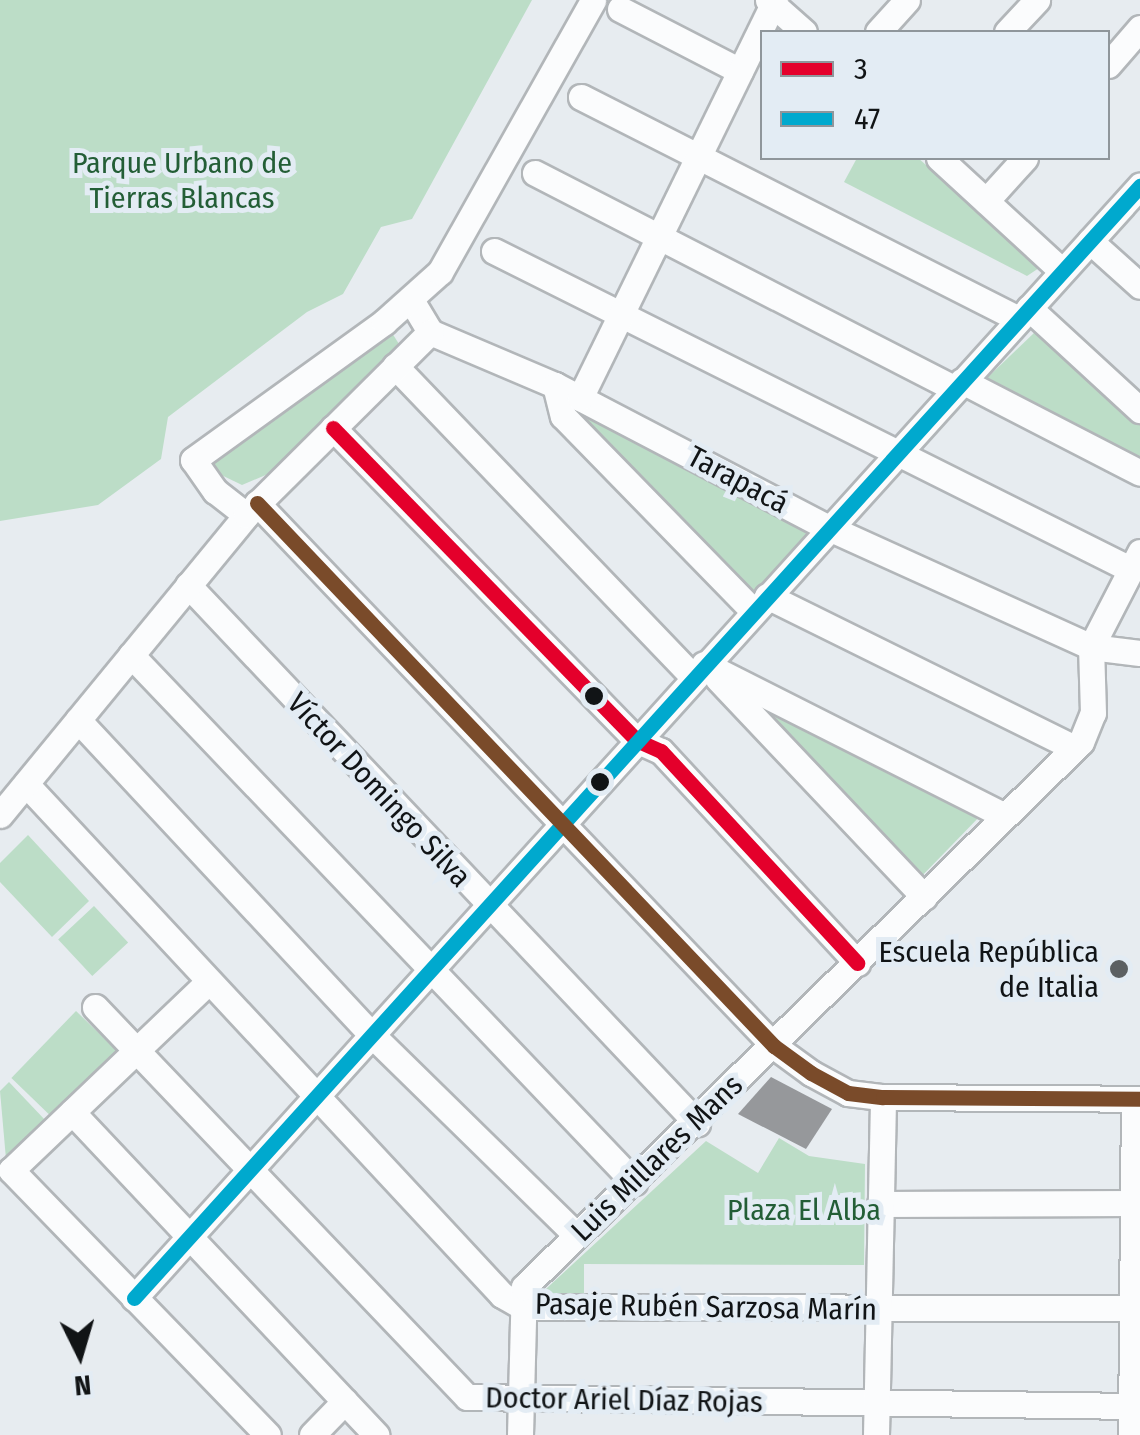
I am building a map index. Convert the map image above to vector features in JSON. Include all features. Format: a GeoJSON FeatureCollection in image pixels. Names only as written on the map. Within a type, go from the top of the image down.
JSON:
{"type":"FeatureCollection","features":[{"type":"Feature","properties":{"kind":"street"},"geometry":{"type":"LineString","coordinates":[[593,0],[466,238],[411,300],[194,460],[214,490],[252,509],[774,1046],[848,1093],[882,1097],[1137,1099],[1132,1308],[1136,1406],[1131,1435]]}},
{"type":"Feature","properties":{"kind":"street"},"geometry":{"type":"LineString","coordinates":[[880,30],[907,0]]}},
{"type":"Feature","properties":{"kind":"street"},"geometry":{"type":"LineString","coordinates":[[1010,30],[1037,0]]}},
{"type":"Feature","properties":{"kind":"street"},"geometry":{"type":"LineString","coordinates":[[580,398],[772,1],[802,30]]}},
{"type":"Feature","properties":{"kind":"street"},"geometry":{"type":"LineString","coordinates":[[620,9],[740,71]]}},
{"type":"Feature","properties":{"kind":"street"},"geometry":{"type":"LineString","coordinates":[[1110,63],[1140,28]]}},
{"type":"Feature","properties":{"kind":"street"},"geometry":{"type":"LineString","coordinates":[[581,97],[1024,314],[1140,410]]}},
{"type":"Feature","properties":{"kind":"street"},"geometry":{"type":"LineString","coordinates":[[941,160],[1062,271]]}},
{"type":"Feature","properties":{"kind":"street"},"geometry":{"type":"LineString","coordinates":[[986,201],[1023,160]]}},
{"type":"Feature","properties":{"kind":"street"},"geometry":{"type":"LineString","coordinates":[[535,173],[1140,473]]}},
{"type":"Feature","properties":{"kind":"street"},"geometry":{"type":"LineString","coordinates":[[134,1298],[1140,186]]}},
{"type":"Feature","properties":{"kind":"street"},"geometry":{"type":"LineString","coordinates":[[1090,241],[1140,286]]}},
{"type":"Feature","properties":{"kind":"street"},"geometry":{"type":"LineString","coordinates":[[494,251],[898,452],[1135,560],[1091,646]]}},
{"type":"Feature","properties":{"kind":"street"},"geometry":{"type":"LineString","coordinates":[[0,816],[252,509],[430,332],[411,300]]}},
{"type":"Feature","properties":{"kind":"street","name":"Tarapacá"},"geometry":{"type":"LineString","coordinates":[[430,332],[555,385],[829,528],[1091,646],[1140,653]]}},
{"type":"Feature","properties":{"kind":"street"},"geometry":{"type":"LineString","coordinates":[[395,366],[924,897]]}},
{"type":"Feature","properties":{"kind":"street"},"geometry":{"type":"LineString","coordinates":[[555,385],[563,416],[760,604],[1074,748]]}},
{"type":"Feature","properties":{"kind":"street"},"geometry":{"type":"LineString","coordinates":[[333,428],[636,740],[661,751],[857,964]]}},
{"type":"Feature","properties":{"kind":"street","name":"Víctor Domingo Silva"},"geometry":{"type":"LineString","coordinates":[[188,585],[486,906],[697,1123]]}},
{"type":"Feature","properties":{"kind":"street","name":"Luis Millares Mans"},"geometry":{"type":"LineString","coordinates":[[520,1435],[524,1288],[697,1123],[1074,748],[1094,714],[1091,646]]}},
{"type":"Feature","properties":{"kind":"street"},"geometry":{"type":"LineString","coordinates":[[131,656],[634,1182]]}},
{"type":"Feature","properties":{"kind":"street"},"geometry":{"type":"LineString","coordinates":[[699,671],[1006,816]]}},
{"type":"Feature","properties":{"kind":"street"},"geometry":{"type":"LineString","coordinates":[[78,720],[372,1034],[576,1235]]}},
{"type":"Feature","properties":{"kind":"street","name":"Pasaje Rubén Sarzosa Marín"},"geometry":{"type":"LineString","coordinates":[[26,784],[502,1294],[523,1306],[1132,1308]]}},
{"type":"Feature","properties":{"kind":"street"},"geometry":{"type":"LineString","coordinates":[[208,982],[12,1170],[268,1435]]}},
{"type":"Feature","properties":{"kind":"street","name":"Doctor Ariel Díaz Rojas"},"geometry":{"type":"LineString","coordinates":[[95,1007],[252,1167],[467,1397],[1136,1406]]}},
{"type":"Feature","properties":{"kind":"street"},"geometry":{"type":"LineString","coordinates":[[876,1435],[882,1097]]}},
{"type":"Feature","properties":{"kind":"street"},"geometry":{"type":"LineString","coordinates":[[72,1112],[376,1435]]}},
{"type":"Feature","properties":{"kind":"street"},"geometry":{"type":"LineString","coordinates":[[880,1204],[1133,1203]]}},
{"type":"Feature","properties":{"kind":"street"},"geometry":{"type":"LineString","coordinates":[[312,1435],[345,1402]]}},
{"type":"Feature","properties":{"kind":"green space","name":"Parque Urbano de Tierras Blancas"},"geometry":{"type":"Polygon","coordinates":[[[0,0],[532,0],[412,219],[381,227],[343,294],[307,312],[168,417],[161,459],[98,505],[0,521],[0,0]]]}},
{"type":"Feature","properties":{"kind":"green space"},"geometry":{"type":"Polygon","coordinates":[[[856,160],[920,160],[1042,266],[1027,276],[844,182],[856,160]]]}},
{"type":"Feature","properties":{"kind":"green space"},"geometry":{"type":"Polygon","coordinates":[[[1035,332],[1140,421],[1140,458],[986,379],[1035,332]]]}},
{"type":"Feature","properties":{"kind":"green space"},"geometry":{"type":"Polygon","coordinates":[[[392,333],[399,344],[275,471],[242,485],[213,471],[215,462],[392,333]]]}},
{"type":"Feature","properties":{"kind":"green space"},"geometry":{"type":"Polygon","coordinates":[[[571,408],[811,534],[754,598],[571,408]]]}},
{"type":"Feature","properties":{"kind":"green space"},"geometry":{"type":"Polygon","coordinates":[[[729,685],[983,813],[918,880],[729,685]]]}},
{"type":"Feature","properties":{"kind":"green space"},"geometry":{"type":"Polygon","coordinates":[[[28,835],[89,901],[52,937],[0,882],[0,863],[28,835]]]}},
{"type":"Feature","properties":{"kind":"green space"},"geometry":{"type":"Polygon","coordinates":[[[94,906],[128,943],[92,976],[58,939],[94,906]]]}},
{"type":"Feature","properties":{"kind":"green space"},"geometry":{"type":"Polygon","coordinates":[[[76,1011],[118,1052],[54,1119],[11,1078],[76,1011]]]}},
{"type":"Feature","properties":{"kind":"green space"},"geometry":{"type":"Polygon","coordinates":[[[9,1082],[46,1121],[6,1159],[0,1091],[9,1082]]]}},
{"type":"Feature","properties":{"kind":"green space","name":"Plaza El Alba"},"geometry":{"type":"Polygon","coordinates":[[[779,1138],[809,1156],[865,1164],[864,1265],[584,1264],[584,1301],[534,1300],[706,1141],[758,1173],[779,1138]]]}},
{"type":"Feature","properties":{"kind":"building"},"geometry":{"type":"Polygon","coordinates":[[[771,1077],[832,1109],[806,1149],[738,1114],[771,1077]]]}},
{"type":"Feature","properties":{"kind":"transit line","name":"47"},"geometry":{"type":"LineString","coordinates":[[134,1298],[1140,186]]}},
{"type":"Feature","properties":{"kind":"transit line","name":"3"},"geometry":{"type":"LineString","coordinates":[[333,428],[636,740],[661,751],[857,963]]}},
{"type":"Feature","properties":{"kind":"transit line"},"geometry":{"type":"LineString","coordinates":[[257,503],[774,1046],[811,1073],[848,1093],[883,1097],[1140,1099]]}},
{"type":"Feature","properties":{"kind":"place","name":"Escuela República de Italia"},"geometry":{"type":"Point","coordinates":[1119,969]}}]}
